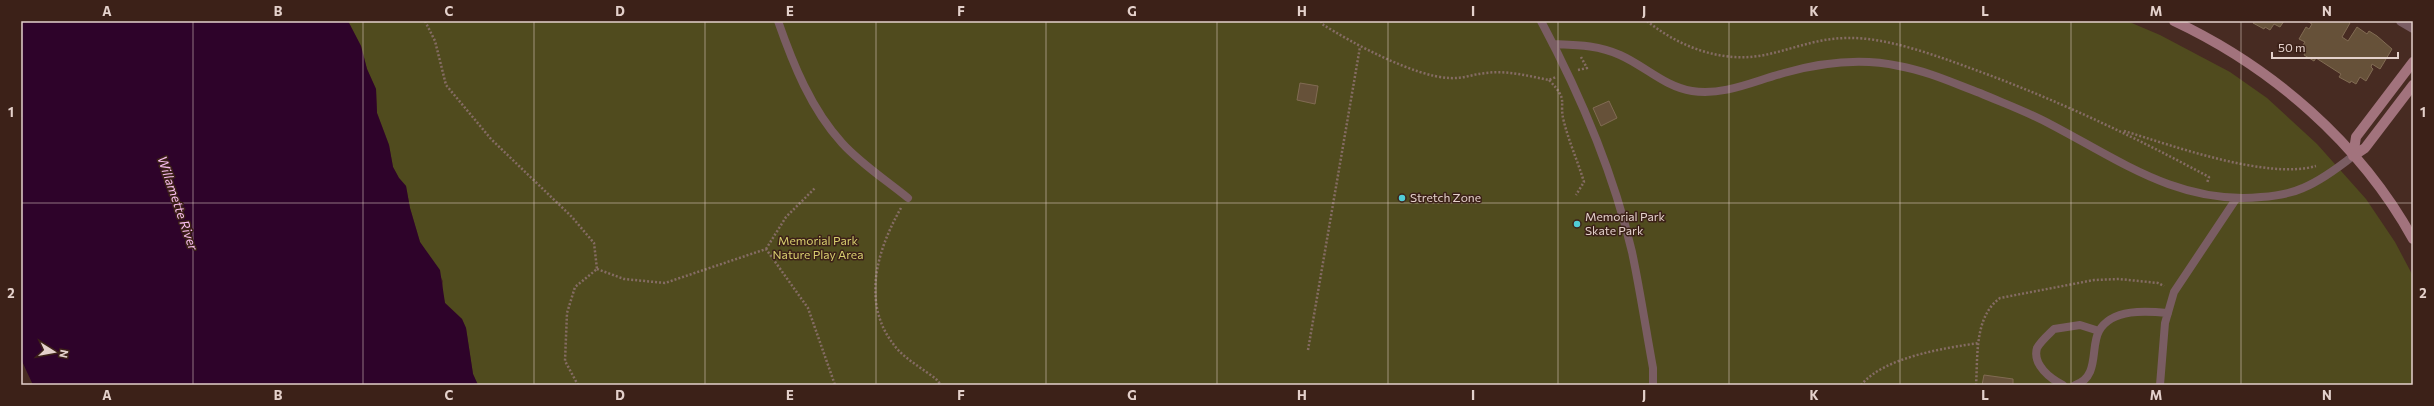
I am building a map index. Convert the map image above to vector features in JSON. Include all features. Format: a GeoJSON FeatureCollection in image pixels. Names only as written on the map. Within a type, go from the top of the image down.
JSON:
{"type":"FeatureCollection","features":[{"type":"Feature","properties":{"kind":"street"},"geometry":{"type":"LineString","coordinates":[[2174,21],[2222,46],[2266,74],[2318,118],[2353,156],[2399,214],[2413,239]]}},
{"type":"Feature","properties":{"kind":"street"},"geometry":{"type":"LineString","coordinates":[[2401,21],[2413,28]]}},
{"type":"Feature","properties":{"kind":"street"},"geometry":{"type":"LineString","coordinates":[[2353,156],[2356,137],[2413,62]]}},
{"type":"Feature","properties":{"kind":"street"},"geometry":{"type":"LineString","coordinates":[[2353,156],[2365,148],[2413,85]]}},
{"type":"Feature","properties":{"kind":"lane"},"geometry":{"type":"LineString","coordinates":[[778,21],[807,93],[841,142],[867,166],[908,198]]}},
{"type":"Feature","properties":{"kind":"lane"},"geometry":{"type":"LineString","coordinates":[[1541,21],[1567,72],[1598,143],[1632,252],[1653,368],[1653,385]]}},
{"type":"Feature","properties":{"kind":"lane"},"geometry":{"type":"LineString","coordinates":[[1553,44],[1574,44],[1605,49],[1622,56],[1671,85],[1691,91],[1712,92],[1733,89],[1786,72],[1822,65],[1881,63],[1900,66],[1938,77],[2048,122],[2150,178],[2189,192],[2236,199],[2273,196],[2303,188],[2353,156]]}},
{"type":"Feature","properties":{"kind":"lane"},"geometry":{"type":"LineString","coordinates":[[2160,385],[2165,323],[2174,292],[2236,199]]}},
{"type":"Feature","properties":{"kind":"lane"},"geometry":{"type":"LineString","coordinates":[[2074,385],[2085,379],[2090,371],[2099,331],[2109,321],[2122,315],[2144,310],[2168,313]]}},
{"type":"Feature","properties":{"kind":"lane"},"geometry":{"type":"LineString","coordinates":[[2063,385],[2053,380],[2043,370],[2037,358],[2038,348],[2054,328],[2080,325],[2099,331]]}},
{"type":"Feature","properties":{"kind":"path"},"geometry":{"type":"LineString","coordinates":[[426,21],[435,41],[446,85],[491,140],[572,216],[594,243],[597,269]]}},
{"type":"Feature","properties":{"kind":"path"},"geometry":{"type":"LineString","coordinates":[[1321,21],[1322,24],[1360,47],[1416,70],[1448,78],[1465,78],[1496,72],[1549,80],[1567,72],[1587,68],[1574,44]]}},
{"type":"Feature","properties":{"kind":"path"},"geometry":{"type":"LineString","coordinates":[[1647,21],[1683,44],[1720,55],[1760,56],[1800,44],[1849,38],[1899,46],[1948,59],[2026,88],[2118,129],[2209,177],[2204,194]]}},
{"type":"Feature","properties":{"kind":"path"},"geometry":{"type":"LineString","coordinates":[[1308,350],[1360,47]]}},
{"type":"Feature","properties":{"kind":"path"},"geometry":{"type":"LineString","coordinates":[[1549,80],[1559,91],[1563,100],[1563,120],[1584,182],[1576,195]]}},
{"type":"Feature","properties":{"kind":"path"},"geometry":{"type":"LineString","coordinates":[[2118,129],[2246,164],[2288,168],[2308,168],[2320,165]]}},
{"type":"Feature","properties":{"kind":"path"},"geometry":{"type":"LineString","coordinates":[[597,269],[624,279],[665,283],[766,249],[786,217],[815,188]]}},
{"type":"Feature","properties":{"kind":"path"},"geometry":{"type":"LineString","coordinates":[[908,198],[883,243],[876,273],[880,325],[895,347],[937,380],[941,385]]}},
{"type":"Feature","properties":{"kind":"path"},"geometry":{"type":"LineString","coordinates":[[766,249],[808,308],[835,385]]}},
{"type":"Feature","properties":{"kind":"path"},"geometry":{"type":"LineString","coordinates":[[578,385],[566,360],[567,313],[575,287],[597,269]]}},
{"type":"Feature","properties":{"kind":"path"},"geometry":{"type":"LineString","coordinates":[[1976,385],[1980,331],[1988,309],[2000,298],[2108,279],[2158,284],[2166,287]]}},
{"type":"Feature","properties":{"kind":"path"},"geometry":{"type":"LineString","coordinates":[[1861,385],[1869,376],[1925,351],[1979,343]]}},
{"type":"Feature","properties":{"kind":"green space","name":"Memorial Park Nature Play Area"},"geometry":{"type":"Polygon","coordinates":[[[348,21],[2127,21],[2160,35],[2230,72],[2267,98],[2317,144],[2366,199],[2395,242],[2413,276],[2413,385],[478,385],[473,374],[466,328],[462,319],[445,303],[442,292],[443,281],[420,242],[410,208],[406,186],[399,178],[393,167],[389,145],[377,113],[376,89],[367,69],[361,46],[348,21]]]}},
{"type":"Feature","properties":{"kind":"water","name":"Willamette River"},"geometry":{"type":"Polygon","coordinates":[[[21,21],[348,21],[361,46],[367,69],[376,89],[377,113],[389,145],[393,167],[399,178],[406,186],[410,208],[420,242],[440,270],[445,303],[462,319],[466,328],[473,374],[478,385],[33,385],[21,359],[21,21]]]}},
{"type":"Feature","properties":{"kind":"building"},"geometry":{"type":"Polygon","coordinates":[[[2254,21],[2284,21],[2280,27],[2274,24],[2270,30],[2265,27],[2264,29],[2253,23],[2254,21]]]}},
{"type":"Feature","properties":{"kind":"building"},"geometry":{"type":"Polygon","coordinates":[[[2307,21],[2348,21],[2350,23],[2342,37],[2348,41],[2357,27],[2367,34],[2369,31],[2377,36],[2392,49],[2380,69],[2372,64],[2371,67],[2373,69],[2366,81],[2360,77],[2356,84],[2351,81],[2350,83],[2339,77],[2341,74],[2316,58],[2314,61],[2304,55],[2306,51],[2301,48],[2305,42],[2299,39],[2306,27],[2309,29],[2312,24],[2307,21]]]}},
{"type":"Feature","properties":{"kind":"building"},"geometry":{"type":"Polygon","coordinates":[[[1300,83],[1318,86],[1315,104],[1297,100],[1300,83]]]}},
{"type":"Feature","properties":{"kind":"building"},"geometry":{"type":"Polygon","coordinates":[[[1609,101],[1617,118],[1601,126],[1593,108],[1609,101]]]}},
{"type":"Feature","properties":{"kind":"building"},"geometry":{"type":"Polygon","coordinates":[[[1984,375],[2013,379],[2013,385],[1982,385],[1984,375]]]}},
{"type":"Feature","properties":{"kind":"place","name":"Stretch Zone"},"geometry":{"type":"Point","coordinates":[1402,198]}},
{"type":"Feature","properties":{"kind":"place","name":"Memorial Park Skate Park"},"geometry":{"type":"Point","coordinates":[1577,224]}}]}
